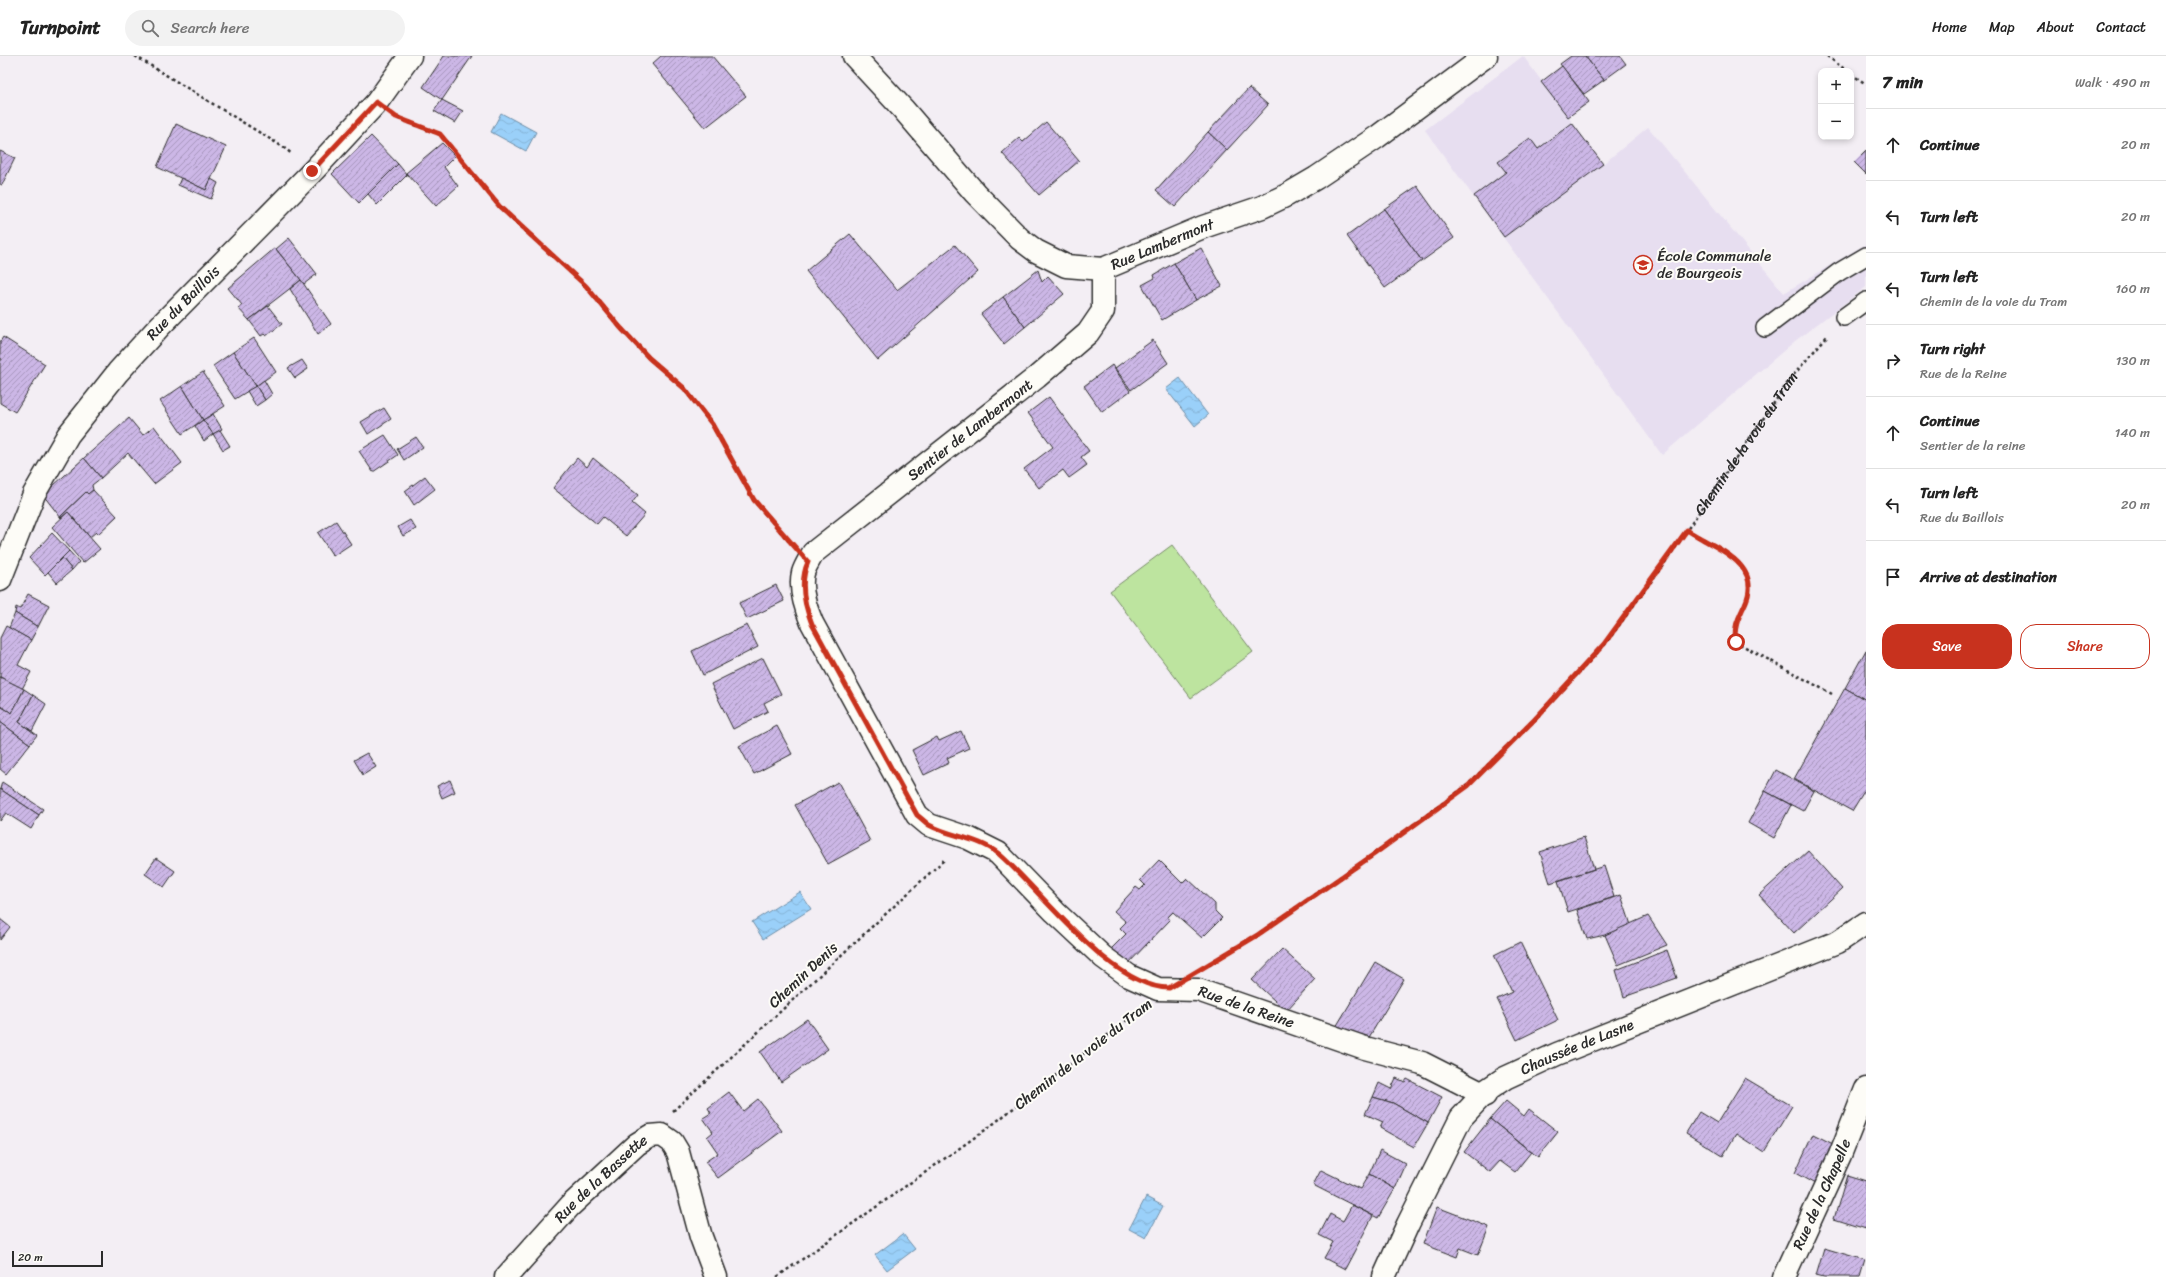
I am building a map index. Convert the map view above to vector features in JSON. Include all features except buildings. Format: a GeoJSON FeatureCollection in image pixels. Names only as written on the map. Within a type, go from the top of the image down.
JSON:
{"type":"FeatureCollection","features":[{"type":"Feature","properties":{"kind":"street","name":"Rue du Baillois"},"geometry":{"type":"LineString","coordinates":[[0,580],[34,494],[68,435],[118,372],[159,327],[312,171],[376,102],[410,56]]}},
{"type":"Feature","properties":{"kind":"street","name":"Rue Lambermont"},"geometry":{"type":"LineString","coordinates":[[854,56],[903,109],[975,193],[1020,239],[1036,251],[1066,266],[1103,269],[1203,227],[1262,207],[1287,195],[1377,138],[1486,56]]}},
{"type":"Feature","properties":{"kind":"street","name":"Sentier de Lambermont"},"geometry":{"type":"LineString","coordinates":[[806,568],[813,553],[1037,377],[1088,333],[1103,311],[1103,269]]}},
{"type":"Feature","properties":{"kind":"street","name":"Rue de la Reine"},"geometry":{"type":"LineString","coordinates":[[806,568],[803,590],[807,611],[812,624],[909,803],[917,815],[929,825],[968,838],[998,853],[1103,957],[1129,976],[1158,988],[1198,990],[1365,1048],[1422,1063],[1485,1095]]}},
{"type":"Feature","properties":{"kind":"street","name":"Chaussée de Lasne"},"geometry":{"type":"LineString","coordinates":[[1384,1277],[1417,1205],[1462,1118],[1485,1095],[1487,1090],[1505,1078],[1557,1054],[1831,946],[1866,923]]}},
{"type":"Feature","properties":{"kind":"street","name":"Rue de la Chapelle"},"geometry":{"type":"LineString","coordinates":[[1784,1277],[1840,1155],[1866,1089]]}},
{"type":"Feature","properties":{"kind":"street","name":"Rue de la Bassette"},"geometry":{"type":"LineString","coordinates":[[506,1277],[570,1206],[637,1144],[650,1136],[662,1135],[672,1142],[678,1152],[701,1237],[716,1277]]}},
{"type":"Feature","properties":{"kind":"lane"},"geometry":{"type":"LineString","coordinates":[[1765,328],[1839,272],[1866,256]]}},
{"type":"Feature","properties":{"kind":"lane"},"geometry":{"type":"LineString","coordinates":[[1844,317],[1866,301]]}},
{"type":"Feature","properties":{"kind":"path"},"geometry":{"type":"LineString","coordinates":[[135,56],[283,147],[312,171]]}},
{"type":"Feature","properties":{"kind":"path"},"geometry":{"type":"LineString","coordinates":[[1827,56],[1843,68]]}},
{"type":"Feature","properties":{"kind":"path"},"geometry":{"type":"LineString","coordinates":[[1854,76],[1866,84]]}},
{"type":"Feature","properties":{"kind":"path"},"geometry":{"type":"LineString","coordinates":[[376,102],[396,117],[440,134],[500,207],[586,286],[644,353],[684,388],[712,424],[754,500],[806,568]]}},
{"type":"Feature","properties":{"kind":"path","name":"Chemin de la voie du Tram"},"geometry":{"type":"LineString","coordinates":[[777,1277],[988,1128],[1169,988],[1256,936],[1373,855],[1468,786],[1535,719],[1604,644],[1687,530],[1791,378],[1844,317]]}},
{"type":"Feature","properties":{"kind":"path"},"geometry":{"type":"LineString","coordinates":[[1687,530],[1736,560],[1744,567],[1749,576],[1748,599],[1734,633],[1736,642],[1832,694]]}},
{"type":"Feature","properties":{"kind":"path","name":"Chemin Denis"},"geometry":{"type":"LineString","coordinates":[[662,1135],[669,1114],[968,838]]}},
{"type":"Feature","properties":{"kind":"shaded area","name":"École Communale de Bourgeois"},"geometry":{"type":"Polygon","coordinates":[[[1523,56],[1603,164],[1648,127],[1784,293],[1866,244],[1866,287],[1795,341],[1662,455],[1425,130],[1523,56]]]}},
{"type":"Feature","properties":{"kind":"green space"},"geometry":{"type":"Polygon","coordinates":[[[1172,545],[1253,652],[1191,698],[1110,591],[1172,545]]]}},
{"type":"Feature","properties":{"kind":"water"},"geometry":{"type":"Polygon","coordinates":[[[501,113],[536,132],[526,151],[491,132],[501,113]]]}},
{"type":"Feature","properties":{"kind":"water"},"geometry":{"type":"Polygon","coordinates":[[[1180,378],[1208,415],[1195,426],[1166,389],[1180,378]]]}},
{"type":"Feature","properties":{"kind":"water"},"geometry":{"type":"Polygon","coordinates":[[[800,892],[811,909],[763,939],[752,922],[800,892]]]}},
{"type":"Feature","properties":{"kind":"water"},"geometry":{"type":"Polygon","coordinates":[[[1146,1197],[1163,1206],[1146,1238],[1129,1229],[1146,1197]]]}},
{"type":"Feature","properties":{"kind":"water"},"geometry":{"type":"Polygon","coordinates":[[[903,1234],[915,1249],[887,1270],[875,1255],[903,1234]]]}},
{"type":"Feature","properties":{"kind":"place","name":"École Communale de Bourgeois"},"geometry":{"type":"Point","coordinates":[1643,265]}},
{"type":"Feature","properties":{"kind":"route"},"geometry":{"type":"LineString","coordinates":[[312,171],[376,102],[396,117],[440,134],[500,207],[550,251],[586,286],[620,327],[649,358],[684,388],[712,424],[754,500],[808,562],[803,573],[803,590],[807,611],[812,624],[909,803],[917,815],[929,825],[981,843],[998,853],[1103,957],[1129,976],[1158,988],[1169,988],[1256,936],[1373,855],[1468,786],[1535,719],[1604,644],[1687,530],[1736,560],[1744,567],[1749,576],[1750,589],[1748,599],[1734,633],[1736,642]]}}]}
